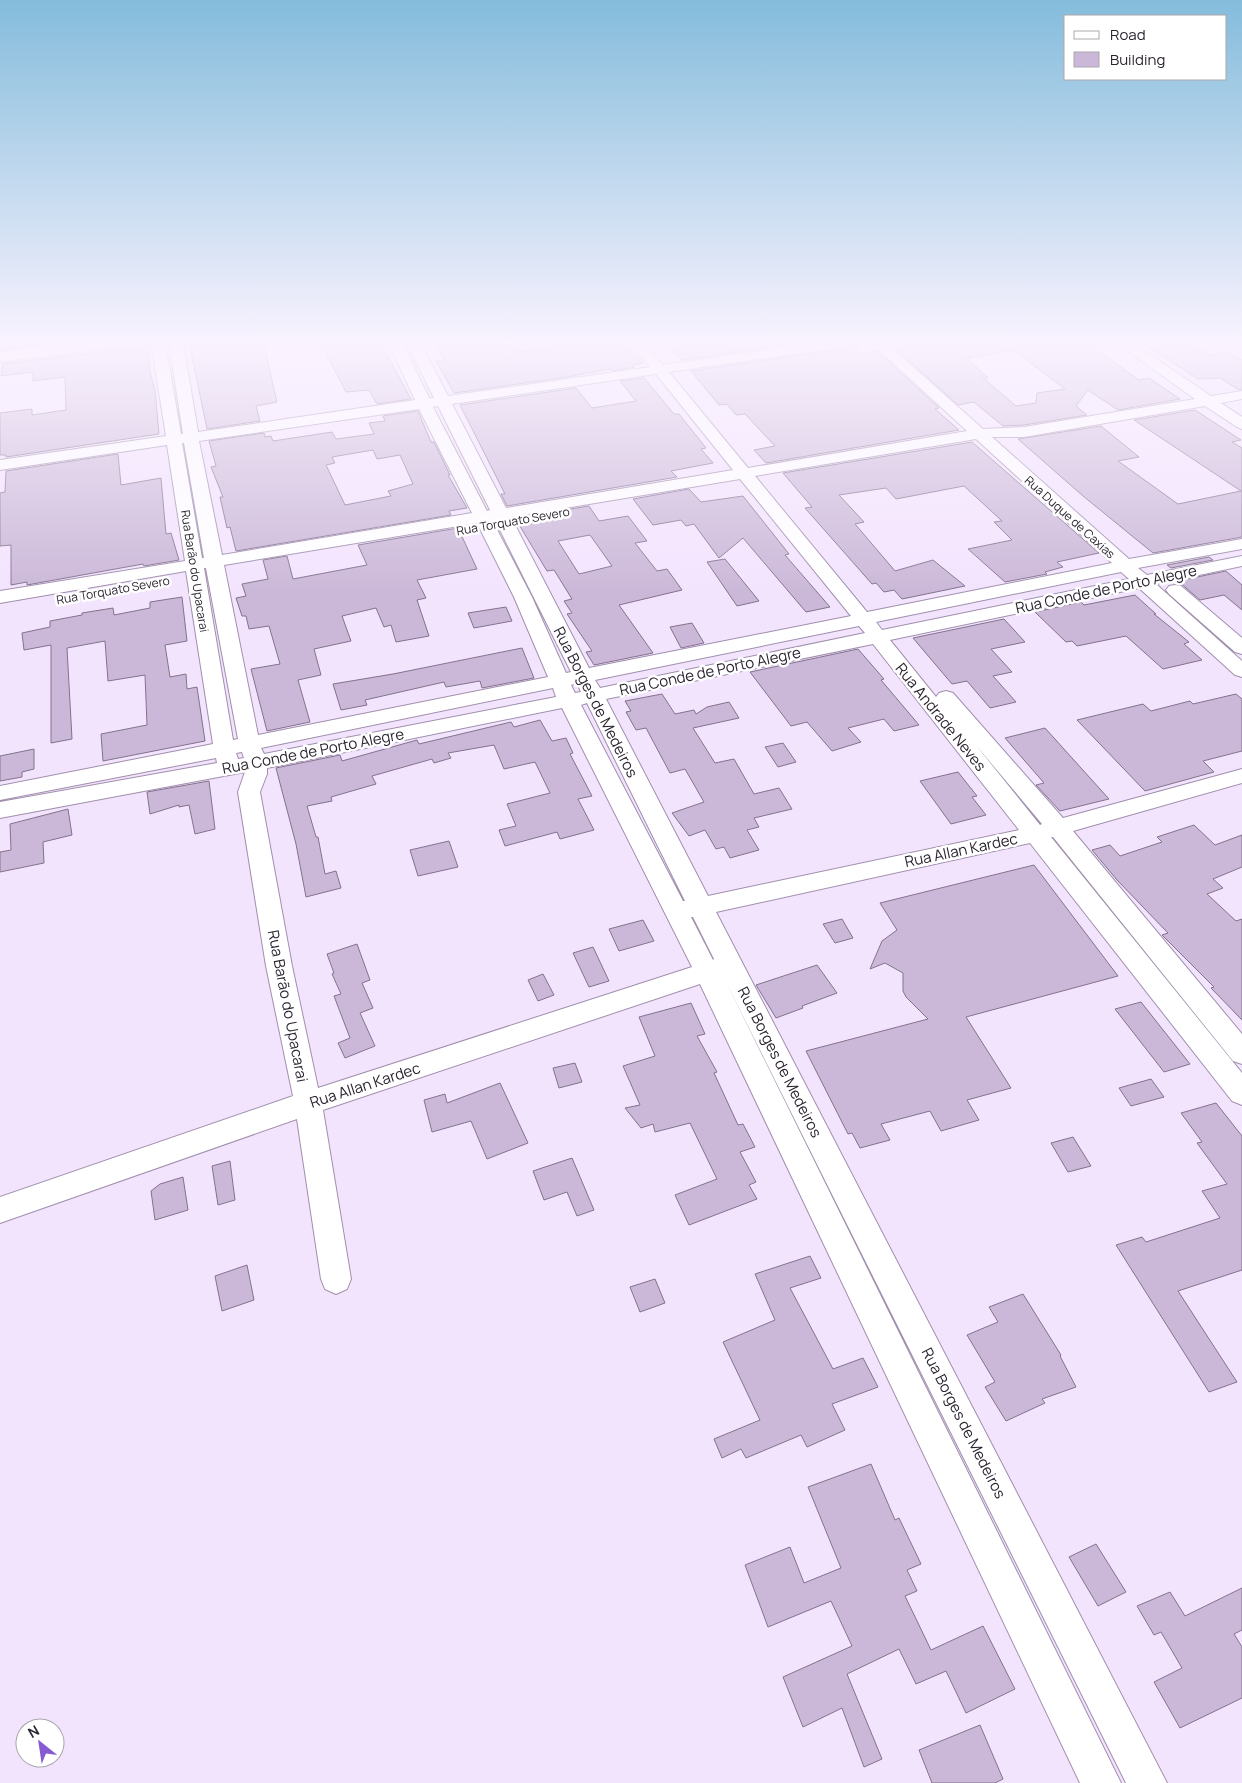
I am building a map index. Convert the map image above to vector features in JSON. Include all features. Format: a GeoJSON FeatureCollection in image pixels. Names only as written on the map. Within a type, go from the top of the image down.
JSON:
{"type":"FeatureCollection","features":[{"type":"Feature","properties":{"kind":"street","name":"Rua Barão do Upacarai"},"geometry":{"type":"LineString","coordinates":[[179,425],[182,436],[196,466],[202,492],[230,646],[253,753],[256,774],[249,792],[277,953],[308,1103],[336,1279]]}},
{"type":"Feature","properties":{"kind":"street","name":"Rua Barão do Upacarai"},"geometry":{"type":"LineString","coordinates":[[181,425],[182,436],[178,469],[227,759],[233,778],[249,792]]}},
{"type":"Feature","properties":{"kind":"street"},"geometry":{"type":"LineString","coordinates":[[0,458],[51,454],[259,425]]}},
{"type":"Feature","properties":{"kind":"street","name":"Rua Borges de Medeiros"},"geometry":{"type":"LineString","coordinates":[[445,425],[719,968],[874,1246],[1147,1783]]}},
{"type":"Feature","properties":{"kind":"street","name":"Rua Andrade Neves"},"geometry":{"type":"LineString","coordinates":[[714,425],[960,727],[1036,834],[1242,1093]]}},
{"type":"Feature","properties":{"kind":"street","name":"Rua Duque de Caxias"},"geometry":{"type":"LineString","coordinates":[[979,425],[1070,498],[1136,570]]}},
{"type":"Feature","properties":{"kind":"street","name":"Rua Torquato Severo"},"geometry":{"type":"LineString","coordinates":[[0,609],[216,566],[1064,425]]}},
{"type":"Feature","properties":{"kind":"street","name":"Rua Duque de Caxias"},"geometry":{"type":"LineString","coordinates":[[992,437],[1053,501],[1136,570],[1241,670]]}},
{"type":"Feature","properties":{"kind":"street"},"geometry":{"type":"LineString","coordinates":[[0,465],[51,454]]}},
{"type":"Feature","properties":{"kind":"street"},"geometry":{"type":"LineString","coordinates":[[178,469],[196,466]]}},
{"type":"Feature","properties":{"kind":"street"},"geometry":{"type":"LineString","coordinates":[[182,494],[202,492]]}},
{"type":"Feature","properties":{"kind":"street"},"geometry":{"type":"LineString","coordinates":[[1053,501],[1070,498]]}},
{"type":"Feature","properties":{"kind":"street","name":"Rua Conde de Porto Alegre"},"geometry":{"type":"LineString","coordinates":[[576,688],[731,647],[1023,606],[1136,570],[1242,544]]}},
{"type":"Feature","properties":{"kind":"street","name":"Rua Conde de Porto Alegre"},"geometry":{"type":"LineString","coordinates":[[0,793],[55,791],[227,759],[576,688],[741,664],[1008,590],[1136,570],[1161,578],[1242,561]]}},
{"type":"Feature","properties":{"kind":"street","name":"Rua Torquato Severo"},"geometry":{"type":"LineString","coordinates":[[0,597],[196,570]]}},
{"type":"Feature","properties":{"kind":"street"},"geometry":{"type":"LineString","coordinates":[[1161,578],[1242,648]]}},
{"type":"Feature","properties":{"kind":"street"},"geometry":{"type":"LineString","coordinates":[[1008,590],[1023,606]]}},
{"type":"Feature","properties":{"kind":"street"},"geometry":{"type":"LineString","coordinates":[[208,652],[230,646]]}},
{"type":"Feature","properties":{"kind":"street"},"geometry":{"type":"LineString","coordinates":[[731,647],[741,664]]}},
{"type":"Feature","properties":{"kind":"street","name":"Rua Andrade Neves"},"geometry":{"type":"LineString","coordinates":[[960,727],[1058,828],[1242,1054]]}},
{"type":"Feature","properties":{"kind":"street","name":"Rua Allan Kardec"},"geometry":{"type":"LineString","coordinates":[[689,909],[1036,834],[1242,776]]}},
{"type":"Feature","properties":{"kind":"street","name":"Rua Conde de Porto Alegre"},"geometry":{"type":"LineString","coordinates":[[0,810],[55,791]]}},
{"type":"Feature","properties":{"kind":"street","name":"Rua Borges de Medeiros"},"geometry":{"type":"LineString","coordinates":[[719,968],[845,1256],[1101,1783]]}},
{"type":"Feature","properties":{"kind":"street","name":"Rua Allan Kardec"},"geometry":{"type":"LineString","coordinates":[[0,1210],[308,1103],[719,968]]}},
{"type":"Feature","properties":{"kind":"street"},"geometry":{"type":"LineString","coordinates":[[845,1256],[874,1246]]}},
{"type":"Feature","properties":{"kind":"building"},"geometry":{"type":"Polygon","coordinates":[[[0,425],[158,425],[159,434],[6,457],[6,455],[0,455],[0,425]]]}},
{"type":"Feature","properties":{"kind":"building"},"geometry":{"type":"Polygon","coordinates":[[[206,425],[232,425],[207,429],[206,425]]]}},
{"type":"Feature","properties":{"kind":"building"},"geometry":{"type":"Polygon","coordinates":[[[370,425],[424,425],[431,442],[434,442],[450,475],[448,475],[467,508],[449,511],[451,515],[236,551],[230,527],[227,528],[220,497],[223,497],[211,467],[216,466],[209,441],[264,433],[265,437],[271,436],[273,441],[332,432],[336,439],[374,434],[370,425]],[[373,450],[332,457],[335,463],[326,465],[345,505],[391,496],[388,491],[413,484],[400,455],[377,459],[373,450]]]}},
{"type":"Feature","properties":{"kind":"building"},"geometry":{"type":"Polygon","coordinates":[[[470,425],[688,425],[706,448],[701,449],[713,463],[671,471],[677,477],[507,506],[501,494],[505,494],[470,425]]]}},
{"type":"Feature","properties":{"kind":"building"},"geometry":{"type":"Polygon","coordinates":[[[756,425],[954,425],[959,430],[766,463],[754,450],[775,446],[756,425]]]}},
{"type":"Feature","properties":{"kind":"building"},"geometry":{"type":"Polygon","coordinates":[[[1142,425],[1218,425],[1241,440],[1232,442],[1242,448],[1242,537],[1153,553],[1083,496],[1018,439],[1101,426],[1139,457],[1118,461],[1178,504],[1241,491],[1142,425]]]}},
{"type":"Feature","properties":{"kind":"building"},"geometry":{"type":"Polygon","coordinates":[[[972,442],[1099,553],[1057,562],[1063,567],[1045,572],[1047,574],[1005,582],[968,549],[1012,540],[994,522],[1002,521],[964,486],[896,499],[886,488],[839,495],[864,522],[855,524],[895,571],[933,560],[965,586],[902,599],[894,590],[884,592],[876,583],[872,584],[805,508],[812,507],[783,473],[972,442]]]}},
{"type":"Feature","properties":{"kind":"building"},"geometry":{"type":"Polygon","coordinates":[[[118,454],[121,485],[161,478],[166,534],[171,533],[179,560],[144,566],[143,564],[27,585],[27,582],[11,585],[11,545],[0,546],[0,493],[5,492],[6,471],[118,454]]]}},
{"type":"Feature","properties":{"kind":"building"},"geometry":{"type":"Polygon","coordinates":[[[689,489],[701,502],[743,496],[789,554],[785,555],[830,607],[806,612],[743,538],[719,558],[694,524],[686,526],[681,520],[653,525],[633,499],[689,489]]]}},
{"type":"Feature","properties":{"kind":"building"},"geometry":{"type":"Polygon","coordinates":[[[589,506],[599,521],[628,516],[647,541],[635,543],[657,571],[667,569],[682,590],[619,605],[653,653],[594,665],[586,652],[592,651],[567,614],[572,613],[564,601],[572,599],[554,570],[547,571],[515,518],[589,506]],[[590,535],[558,541],[579,574],[612,566],[590,535]]]}},
{"type":"Feature","properties":{"kind":"building"},"geometry":{"type":"Polygon","coordinates":[[[458,528],[477,569],[417,580],[426,598],[417,600],[429,636],[396,642],[391,625],[384,627],[376,608],[342,616],[351,641],[314,649],[321,675],[298,680],[310,722],[267,731],[251,669],[280,664],[269,626],[249,629],[246,616],[242,616],[236,598],[246,596],[242,584],[268,579],[263,560],[287,556],[293,579],[367,565],[358,545],[458,528]]]}},
{"type":"Feature","properties":{"kind":"building"},"geometry":{"type":"Polygon","coordinates":[[[1209,557],[1213,560],[1171,568],[1167,565],[1209,557]]]}},
{"type":"Feature","properties":{"kind":"building"},"geometry":{"type":"Polygon","coordinates":[[[725,559],[759,601],[737,606],[707,562],[725,559]]]}},
{"type":"Feature","properties":{"kind":"building"},"geometry":{"type":"Polygon","coordinates":[[[1226,571],[1242,585],[1242,610],[1224,595],[1200,600],[1178,581],[1226,571]]]}},
{"type":"Feature","properties":{"kind":"building"},"geometry":{"type":"Polygon","coordinates":[[[1135,595],[1156,614],[1154,614],[1189,642],[1184,644],[1202,660],[1163,669],[1126,636],[1077,646],[1072,641],[1066,642],[1035,612],[1081,602],[1084,605],[1135,595]]]}},
{"type":"Feature","properties":{"kind":"building"},"geometry":{"type":"Polygon","coordinates":[[[182,597],[187,641],[165,645],[170,677],[186,674],[187,689],[197,687],[205,741],[103,761],[101,734],[147,725],[145,675],[108,681],[105,641],[67,648],[72,739],[51,743],[51,645],[24,650],[22,633],[50,627],[50,621],[82,615],[82,613],[113,608],[114,615],[150,608],[150,602],[182,597]]]}},
{"type":"Feature","properties":{"kind":"building"},"geometry":{"type":"Polygon","coordinates":[[[506,607],[512,621],[474,628],[468,613],[506,607]]]}},
{"type":"Feature","properties":{"kind":"building"},"geometry":{"type":"Polygon","coordinates":[[[1004,619],[1025,642],[991,649],[1012,672],[993,676],[1016,702],[990,708],[967,681],[952,684],[913,638],[1004,619]]]}},
{"type":"Feature","properties":{"kind":"building"},"geometry":{"type":"Polygon","coordinates":[[[692,623],[704,643],[681,648],[670,627],[692,623]]]}},
{"type":"Feature","properties":{"kind":"building"},"geometry":{"type":"Polygon","coordinates":[[[522,648],[534,678],[482,688],[480,681],[446,687],[444,682],[365,700],[367,705],[341,710],[333,684],[393,674],[522,648]]]}},
{"type":"Feature","properties":{"kind":"building"},"geometry":{"type":"Polygon","coordinates":[[[858,649],[919,725],[894,731],[884,719],[848,728],[861,742],[832,751],[807,722],[791,726],[750,672],[858,649]]]}},
{"type":"Feature","properties":{"kind":"building"},"geometry":{"type":"Polygon","coordinates":[[[662,694],[675,714],[694,710],[696,714],[707,707],[729,702],[739,718],[693,728],[715,763],[734,759],[754,794],[779,788],[792,809],[754,818],[759,827],[747,830],[759,850],[730,858],[724,847],[716,849],[705,830],[689,836],[672,813],[704,802],[685,769],[670,773],[646,728],[636,730],[626,712],[631,711],[625,701],[662,694]]]}},
{"type":"Feature","properties":{"kind":"building"},"geometry":{"type":"Polygon","coordinates":[[[1236,694],[1242,699],[1242,751],[1203,761],[1214,772],[1145,791],[1077,720],[1143,704],[1151,711],[1190,701],[1193,704],[1236,694]]]}},
{"type":"Feature","properties":{"kind":"building"},"geometry":{"type":"Polygon","coordinates":[[[540,720],[552,741],[566,738],[573,753],[570,754],[592,796],[578,799],[594,830],[560,839],[557,832],[505,846],[499,830],[516,826],[507,804],[550,793],[535,762],[504,769],[494,745],[448,753],[451,758],[434,763],[432,759],[372,776],[376,784],[331,797],[332,801],[307,806],[316,837],[318,837],[325,874],[336,871],[341,888],[306,897],[296,844],[276,768],[340,755],[342,761],[417,740],[419,744],[511,722],[514,727],[540,720]]]}},
{"type":"Feature","properties":{"kind":"building"},"geometry":{"type":"Polygon","coordinates":[[[1045,728],[1109,799],[1060,811],[1036,785],[1044,783],[1005,738],[1045,728]]]}},
{"type":"Feature","properties":{"kind":"building"},"geometry":{"type":"Polygon","coordinates":[[[783,743],[796,762],[778,767],[765,747],[783,743]]]}},
{"type":"Feature","properties":{"kind":"building"},"geometry":{"type":"Polygon","coordinates":[[[34,749],[34,769],[22,772],[22,777],[0,781],[0,756],[34,749]]]}},
{"type":"Feature","properties":{"kind":"building"},"geometry":{"type":"Polygon","coordinates":[[[958,772],[977,796],[972,797],[986,815],[951,824],[920,781],[958,772]]]}},
{"type":"Feature","properties":{"kind":"building"},"geometry":{"type":"Polygon","coordinates":[[[209,781],[215,829],[195,834],[189,805],[179,807],[179,805],[150,814],[147,792],[209,781]]]}},
{"type":"Feature","properties":{"kind":"building"},"geometry":{"type":"Polygon","coordinates":[[[68,809],[72,835],[43,842],[44,863],[0,872],[0,852],[11,850],[10,824],[68,809]]]}},
{"type":"Feature","properties":{"kind":"building"},"geometry":{"type":"Polygon","coordinates":[[[1194,825],[1215,845],[1242,835],[1242,867],[1213,879],[1223,888],[1207,894],[1236,921],[1242,919],[1242,1020],[1211,988],[1214,987],[1162,935],[1168,933],[1117,880],[1092,850],[1110,845],[1120,856],[1162,842],[1157,837],[1194,825]]]}},
{"type":"Feature","properties":{"kind":"building"},"geometry":{"type":"Polygon","coordinates":[[[449,841],[458,867],[418,876],[410,850],[449,841]]]}},
{"type":"Feature","properties":{"kind":"building"},"geometry":{"type":"Polygon","coordinates":[[[1034,865],[1118,976],[966,1017],[1011,1088],[967,1100],[979,1120],[941,1131],[930,1111],[881,1124],[890,1140],[860,1148],[852,1133],[848,1134],[806,1051],[928,1019],[906,997],[903,991],[903,973],[885,963],[870,969],[882,941],[897,930],[880,903],[1034,865]]]}},
{"type":"Feature","properties":{"kind":"building"},"geometry":{"type":"Polygon","coordinates":[[[842,919],[853,938],[835,943],[823,924],[842,919]]]}},
{"type":"Feature","properties":{"kind":"building"},"geometry":{"type":"Polygon","coordinates":[[[643,920],[654,941],[619,951],[609,929],[643,920]]]}},
{"type":"Feature","properties":{"kind":"building"},"geometry":{"type":"Polygon","coordinates":[[[357,944],[370,980],[362,983],[373,1008],[360,1013],[375,1046],[345,1058],[338,1043],[350,1038],[334,996],[341,994],[332,974],[334,973],[327,954],[357,944]]]}},
{"type":"Feature","properties":{"kind":"building"},"geometry":{"type":"Polygon","coordinates":[[[593,947],[609,981],[589,987],[573,953],[593,947]]]}},
{"type":"Feature","properties":{"kind":"building"},"geometry":{"type":"Polygon","coordinates":[[[817,965],[837,993],[776,1018],[756,985],[817,965]]]}},
{"type":"Feature","properties":{"kind":"building"},"geometry":{"type":"Polygon","coordinates":[[[543,974],[554,995],[538,1001],[528,980],[543,974]]]}},
{"type":"Feature","properties":{"kind":"building"},"geometry":{"type":"Polygon","coordinates":[[[1141,1002],[1190,1064],[1164,1072],[1115,1009],[1141,1002]]]}},
{"type":"Feature","properties":{"kind":"building"},"geometry":{"type":"Polygon","coordinates":[[[691,1003],[705,1034],[697,1036],[717,1072],[714,1073],[738,1125],[743,1124],[755,1147],[740,1152],[756,1182],[749,1185],[757,1199],[689,1225],[675,1195],[717,1179],[690,1123],[655,1132],[653,1124],[641,1128],[625,1108],[640,1105],[623,1066],[655,1056],[639,1017],[691,1003]]]}},
{"type":"Feature","properties":{"kind":"building"},"geometry":{"type":"Polygon","coordinates":[[[575,1063],[582,1082],[559,1088],[553,1068],[575,1063]]]}},
{"type":"Feature","properties":{"kind":"building"},"geometry":{"type":"Polygon","coordinates":[[[1151,1079],[1164,1097],[1131,1106],[1119,1088],[1151,1079]]]}},
{"type":"Feature","properties":{"kind":"building"},"geometry":{"type":"Polygon","coordinates":[[[500,1083],[528,1143],[487,1159],[471,1121],[432,1132],[424,1100],[445,1094],[447,1103],[500,1083]]]}},
{"type":"Feature","properties":{"kind":"building"},"geometry":{"type":"Polygon","coordinates":[[[1216,1103],[1242,1136],[1242,1270],[1178,1291],[1237,1382],[1209,1392],[1116,1245],[1142,1237],[1146,1242],[1220,1218],[1202,1191],[1227,1184],[1197,1143],[1202,1142],[1181,1113],[1216,1103]]]}},
{"type":"Feature","properties":{"kind":"building"},"geometry":{"type":"Polygon","coordinates":[[[1073,1137],[1091,1166],[1068,1172],[1051,1143],[1073,1137]]]}},
{"type":"Feature","properties":{"kind":"building"},"geometry":{"type":"Polygon","coordinates":[[[572,1158],[594,1210],[577,1216],[567,1192],[544,1200],[533,1171],[572,1158]]]}},
{"type":"Feature","properties":{"kind":"building"},"geometry":{"type":"Polygon","coordinates":[[[230,1161],[235,1200],[218,1205],[212,1166],[230,1161]]]}},
{"type":"Feature","properties":{"kind":"building"},"geometry":{"type":"Polygon","coordinates":[[[183,1177],[188,1210],[155,1220],[151,1191],[160,1184],[183,1177]]]}},
{"type":"Feature","properties":{"kind":"building"},"geometry":{"type":"Polygon","coordinates":[[[810,1256],[821,1278],[790,1288],[833,1369],[863,1358],[878,1387],[832,1404],[845,1430],[807,1447],[801,1435],[746,1458],[741,1449],[722,1458],[714,1439],[760,1420],[723,1342],[775,1320],[755,1274],[810,1256]]]}},
{"type":"Feature","properties":{"kind":"building"},"geometry":{"type":"Polygon","coordinates":[[[247,1265],[254,1300],[222,1311],[215,1276],[247,1265]]]}},
{"type":"Feature","properties":{"kind":"building"},"geometry":{"type":"Polygon","coordinates":[[[655,1279],[665,1303],[640,1312],[630,1287],[655,1279]]]}},
{"type":"Feature","properties":{"kind":"building"},"geometry":{"type":"Polygon","coordinates":[[[1023,1294],[1061,1355],[1076,1387],[1042,1399],[1045,1403],[1006,1421],[985,1387],[995,1382],[967,1335],[998,1322],[989,1307],[1023,1294]]]}},
{"type":"Feature","properties":{"kind":"building"},"geometry":{"type":"Polygon","coordinates":[[[871,1464],[895,1520],[899,1518],[921,1564],[907,1570],[917,1591],[905,1596],[931,1650],[983,1626],[1015,1689],[966,1713],[946,1671],[916,1684],[899,1649],[847,1674],[882,1759],[864,1767],[842,1708],[803,1727],[783,1677],[852,1646],[831,1601],[768,1627],[745,1565],[790,1547],[804,1583],[841,1568],[808,1487],[871,1464]]]}},
{"type":"Feature","properties":{"kind":"building"},"geometry":{"type":"Polygon","coordinates":[[[1096,1544],[1126,1592],[1098,1606],[1069,1557],[1096,1544]]]}},
{"type":"Feature","properties":{"kind":"building"},"geometry":{"type":"Polygon","coordinates":[[[1242,1588],[1242,1630],[1234,1634],[1242,1647],[1242,1698],[1180,1728],[1154,1682],[1182,1668],[1161,1632],[1154,1635],[1137,1606],[1170,1592],[1185,1616],[1242,1588]]]}},
{"type":"Feature","properties":{"kind":"building"},"geometry":{"type":"Polygon","coordinates":[[[980,1725],[1003,1779],[995,1783],[932,1783],[919,1750],[980,1725]]]}}]}
